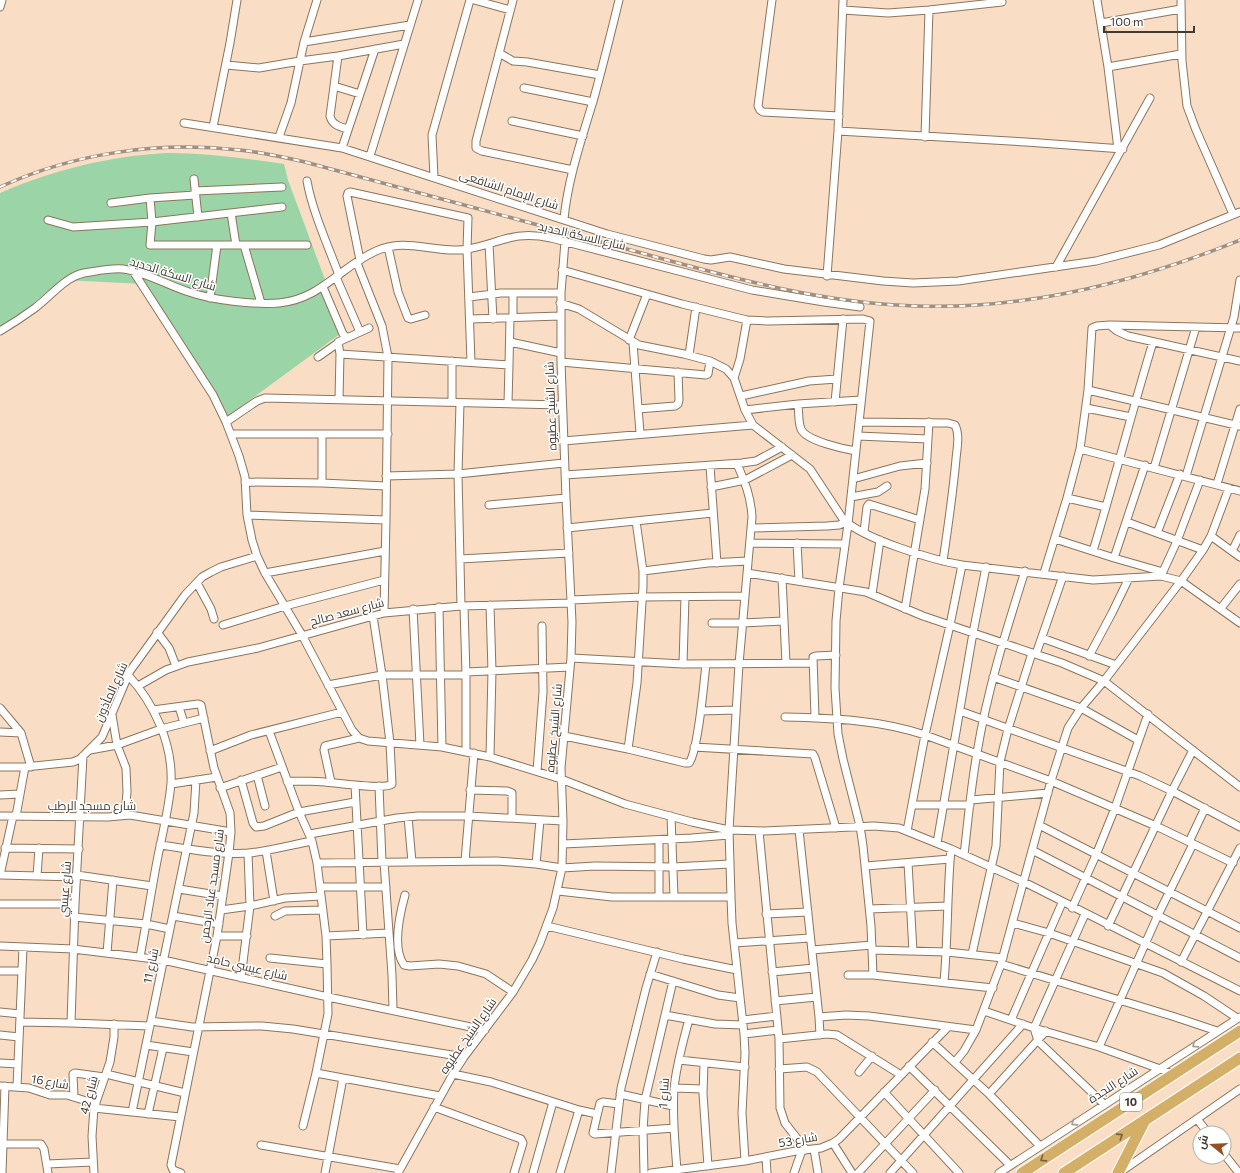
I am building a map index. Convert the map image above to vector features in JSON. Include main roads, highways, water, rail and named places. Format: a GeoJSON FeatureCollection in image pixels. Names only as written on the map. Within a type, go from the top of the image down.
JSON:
{"type":"FeatureCollection","features":[{"type":"Feature","properties":{"kind":"main road","name":"10"},"geometry":{"type":"LineString","coordinates":[[1022,1173],[1240,1031]]}},
{"type":"Feature","properties":{"kind":"main road","name":"10"},"geometry":{"type":"LineString","coordinates":[[1064,1173],[1240,1058]]}},
{"type":"Feature","properties":{"kind":"main road"},"geometry":{"type":"LineString","coordinates":[[1119,1173],[1146,1119]]}},
{"type":"Feature","properties":{"kind":"railway"},"geometry":{"type":"LineString","coordinates":[[0,187],[28,175],[57,166],[117,152],[178,147],[247,151],[305,162],[695,268],[768,286],[841,299],[878,304],[916,306],[958,306],[999,303],[1041,298],[1081,290],[1162,269],[1240,240]]}}]}
